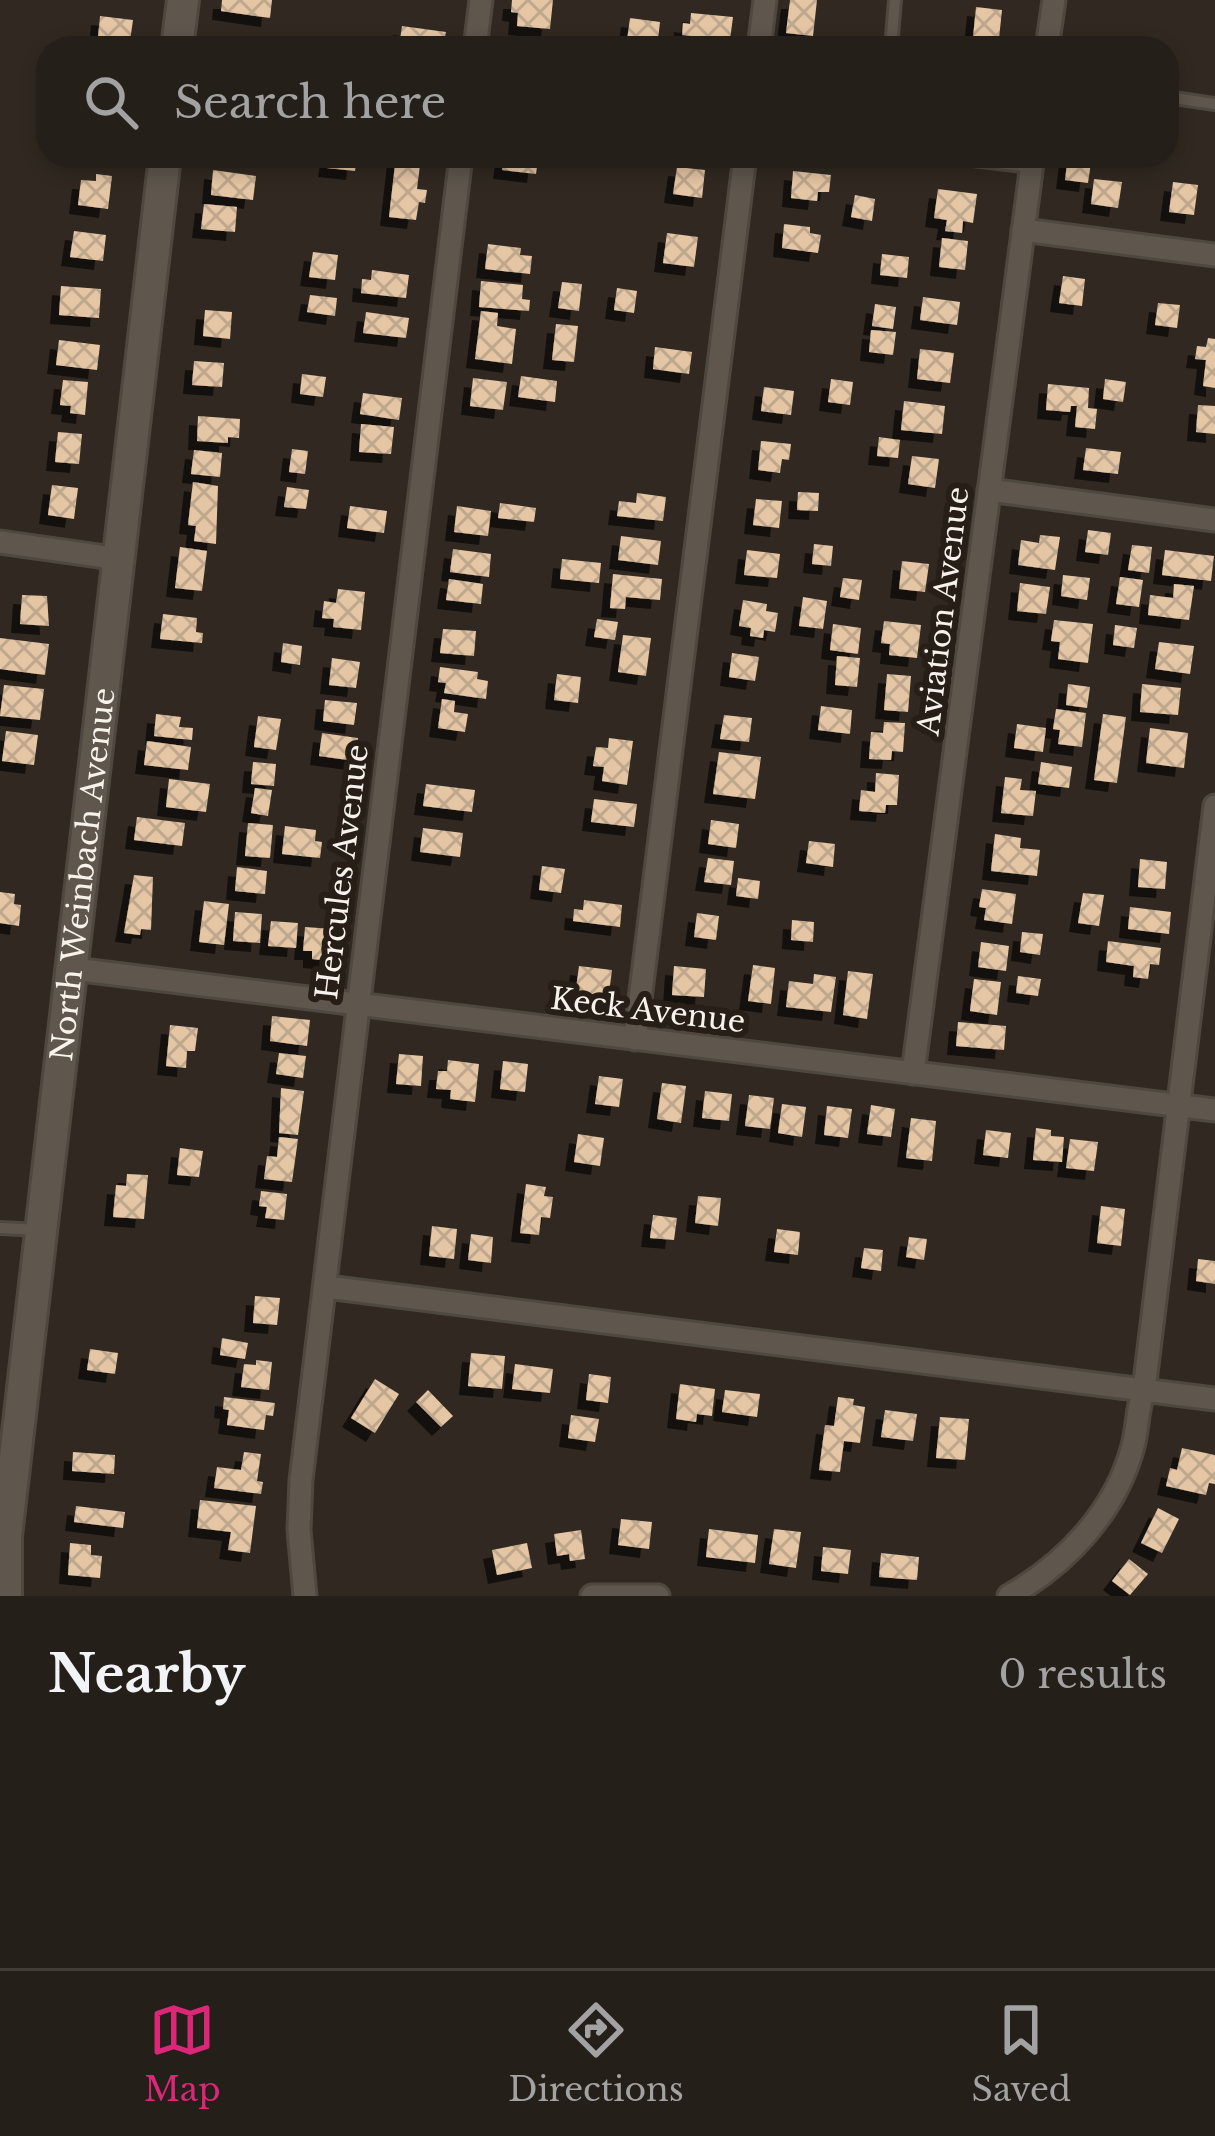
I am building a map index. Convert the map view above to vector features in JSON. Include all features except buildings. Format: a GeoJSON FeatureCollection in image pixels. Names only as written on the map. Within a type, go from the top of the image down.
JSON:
{"type":"FeatureCollection","features":[{"type":"Feature","properties":{"kind":"main road"},"geometry":{"type":"LineString","coordinates":[[178,36],[183,0]]}},
{"type":"Feature","properties":{"kind":"main road","name":"North Weinbach Avenue"},"geometry":{"type":"LineString","coordinates":[[6,1596],[6,1536],[164,168]]}},
{"type":"Feature","properties":{"kind":"street"},"geometry":{"type":"LineString","coordinates":[[476,36],[481,0]]}},
{"type":"Feature","properties":{"kind":"street"},"geometry":{"type":"LineString","coordinates":[[760,36],[765,0]]}},
{"type":"Feature","properties":{"kind":"street"},"geometry":{"type":"LineString","coordinates":[[1049,36],[1054,0]]}},
{"type":"Feature","properties":{"kind":"street","name":"Hercules Avenue"},"geometry":{"type":"LineString","coordinates":[[304,1596],[298,1530],[301,1480],[460,168]]}},
{"type":"Feature","properties":{"kind":"street"},"geometry":{"type":"LineString","coordinates":[[635,1039],[744,168]]}},
{"type":"Feature","properties":{"kind":"street","name":"Aviation Avenue"},"geometry":{"type":"LineString","coordinates":[[913,1073],[1031,168]]}},
{"type":"Feature","properties":{"kind":"street"},"geometry":{"type":"LineString","coordinates":[[1023,230],[1215,255]]}},
{"type":"Feature","properties":{"kind":"street"},"geometry":{"type":"LineString","coordinates":[[989,490],[1215,520]]}},
{"type":"Feature","properties":{"kind":"street"},"geometry":{"type":"LineString","coordinates":[[0,542],[120,560]]}},
{"type":"Feature","properties":{"kind":"street"},"geometry":{"type":"LineString","coordinates":[[1009,1596],[1065,1556],[1102,1512],[1132,1450],[1144,1390],[1215,806]]}},
{"type":"Feature","properties":{"kind":"street","name":"Keck Avenue"},"geometry":{"type":"LineString","coordinates":[[74,969],[1215,1110]]}},
{"type":"Feature","properties":{"kind":"street"},"geometry":{"type":"LineString","coordinates":[[327,1287],[1215,1400]]}},
{"type":"Feature","properties":{"kind":"street"},"geometry":{"type":"LineString","coordinates":[[592,1596],[658,1596]]}},
{"type":"Feature","properties":{"kind":"lane"},"geometry":{"type":"LineString","coordinates":[[892,36],[895,0]]}},
{"type":"Feature","properties":{"kind":"lane"},"geometry":{"type":"LineString","coordinates":[[1179,100],[1215,104]]}},
{"type":"Feature","properties":{"kind":"lane"},"geometry":{"type":"LineString","coordinates":[[0,1228],[43,1230]]}}]}
